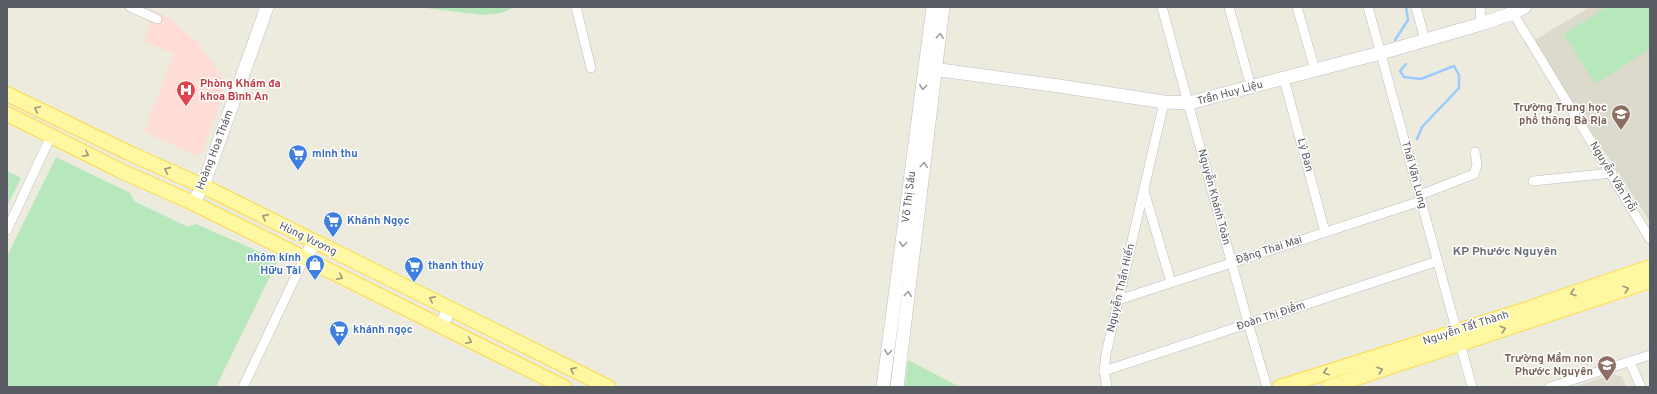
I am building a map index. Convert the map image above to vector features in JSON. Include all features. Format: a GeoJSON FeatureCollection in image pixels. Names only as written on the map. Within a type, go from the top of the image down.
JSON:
{"type":"FeatureCollection","features":[{"type":"Feature","properties":{"kind":"main road","name":"Hoàng Hoa Thám"},"geometry":{"type":"LineString","coordinates":[[193,203],[203,186],[267,7]]}},
{"type":"Feature","properties":{"kind":"main road","name":"Võ Thị Sáu"},"geometry":{"type":"LineString","coordinates":[[897,387],[931,69],[934,7]]}},
{"type":"Feature","properties":{"kind":"main road","name":"Võ Thị Sáu"},"geometry":{"type":"LineString","coordinates":[[883,387],[931,69],[943,7]]}},
{"type":"Feature","properties":{"kind":"main road","name":"Trần Huy Liệu"},"geometry":{"type":"LineString","coordinates":[[931,69],[1164,102],[1189,103],[1380,53],[1481,24],[1519,10]]}},
{"type":"Feature","properties":{"kind":"main road","name":"Hùng Vương"},"geometry":{"type":"LineString","coordinates":[[7,94],[203,186],[608,387]]}},
{"type":"Feature","properties":{"kind":"main road","name":"Hùng Vương"},"geometry":{"type":"LineString","coordinates":[[7,114],[119,170],[193,203],[564,387]]}},
{"type":"Feature","properties":{"kind":"main road"},"geometry":{"type":"LineString","coordinates":[[51,136],[59,119]]}},
{"type":"Feature","properties":{"kind":"main road"},"geometry":{"type":"LineString","coordinates":[[304,259],[315,242]]}},
{"type":"Feature","properties":{"kind":"main road","name":"Nguyễn Tất Thành"},"geometry":{"type":"LineString","coordinates":[[1329,387],[1357,383],[1459,337],[1650,266]]}},
{"type":"Feature","properties":{"kind":"main road","name":"Nguyễn Tất Thành"},"geometry":{"type":"LineString","coordinates":[[1280,387],[1459,337],[1650,281]]}},
{"type":"Feature","properties":{"kind":"main road"},"geometry":{"type":"LineString","coordinates":[[440,326],[450,308]]}},
{"type":"Feature","properties":{"kind":"street"},"geometry":{"type":"LineString","coordinates":[[130,7],[156,20]]}},
{"type":"Feature","properties":{"kind":"street"},"geometry":{"type":"LineString","coordinates":[[576,7],[591,68]]}},
{"type":"Feature","properties":{"kind":"street","name":"Nguyễn Khánh Toàn"},"geometry":{"type":"LineString","coordinates":[[1162,7],[1248,323],[1267,387]]}},
{"type":"Feature","properties":{"kind":"street"},"geometry":{"type":"LineString","coordinates":[[1229,7],[1251,87]]}},
{"type":"Feature","properties":{"kind":"street"},"geometry":{"type":"LineString","coordinates":[[1297,7],[1314,70]]}},
{"type":"Feature","properties":{"kind":"street","name":"Thái Văn Lung"},"geometry":{"type":"LineString","coordinates":[[1368,7],[1472,387]]}},
{"type":"Feature","properties":{"kind":"street"},"geometry":{"type":"LineString","coordinates":[[1416,7],[1425,40]]}},
{"type":"Feature","properties":{"kind":"street"},"geometry":{"type":"LineString","coordinates":[[1480,7],[1481,24]]}},
{"type":"Feature","properties":{"kind":"street","name":"Nguyễn Văn Trỗi"},"geometry":{"type":"LineString","coordinates":[[1519,10],[1650,239]]}},
{"type":"Feature","properties":{"kind":"street","name":"Lý Ban"},"geometry":{"type":"LineString","coordinates":[[1284,79],[1325,232]]}},
{"type":"Feature","properties":{"kind":"street","name":"Nguyễn Thần Hiến"},"geometry":{"type":"LineString","coordinates":[[1107,387],[1104,371],[1106,354],[1164,102]]}},
{"type":"Feature","properties":{"kind":"street"},"geometry":{"type":"LineString","coordinates":[[7,230],[51,136]]}},
{"type":"Feature","properties":{"kind":"street","name":"Đặng Thai Mai"},"geometry":{"type":"LineString","coordinates":[[1118,300],[1325,232],[1420,198],[1474,174],[1477,165],[1475,152]]}},
{"type":"Feature","properties":{"kind":"street"},"geometry":{"type":"LineString","coordinates":[[1533,181],[1612,173]]}},
{"type":"Feature","properties":{"kind":"street","name":"Nguyễn Thần Hiến"},"geometry":{"type":"LineString","coordinates":[[1144,190],[1171,282]]}},
{"type":"Feature","properties":{"kind":"street"},"geometry":{"type":"LineString","coordinates":[[243,387],[304,259]]}},
{"type":"Feature","properties":{"kind":"street","name":"Đoàn Thị Điểm"},"geometry":{"type":"LineString","coordinates":[[1104,371],[1438,261]]}},
{"type":"Feature","properties":{"kind":"street"},"geometry":{"type":"LineString","coordinates":[[1550,387],[1650,355]]}},
{"type":"Feature","properties":{"kind":"street"},"geometry":{"type":"LineString","coordinates":[[1630,362],[1642,387]]}},
{"type":"Feature","properties":{"kind":"shaded area","name":"Trường Trung học phổ thông Bà Rịa"},"geometry":{"type":"Polygon","coordinates":[[[1590,7],[1650,7],[1650,222],[1533,41],[1590,7]]]}},
{"type":"Feature","properties":{"kind":"shaded area","name":"Phòng Khám đa khoa Bình An"},"geometry":{"type":"Polygon","coordinates":[[[153,10],[170,18],[198,43],[227,82],[202,153],[195,155],[144,132],[174,54],[144,41],[153,10]]]}},
{"type":"Feature","properties":{"kind":"shaded area","name":"Trường Mầm non Phước Nguyên"},"geometry":{"type":"Polygon","coordinates":[[[1614,374],[1622,377],[1626,387],[1574,387],[1614,374]]]}},
{"type":"Feature","properties":{"kind":"green space"},"geometry":{"type":"Polygon","coordinates":[[[417,7],[515,7],[501,13],[483,15],[417,7]]]}},
{"type":"Feature","properties":{"kind":"green space"},"geometry":{"type":"Polygon","coordinates":[[[1607,7],[1649,7],[1650,49],[1595,84],[1564,34],[1607,7]]]}},
{"type":"Feature","properties":{"kind":"green space"},"geometry":{"type":"Polygon","coordinates":[[[56,157],[130,193],[134,201],[188,227],[196,224],[278,260],[216,387],[7,387],[7,256],[56,157]]]}},
{"type":"Feature","properties":{"kind":"green space"},"geometry":{"type":"Polygon","coordinates":[[[7,171],[21,178],[7,206],[7,171]]]}},
{"type":"Feature","properties":{"kind":"green space"},"geometry":{"type":"Polygon","coordinates":[[[908,360],[960,387],[905,387],[908,360]]]}},
{"type":"Feature","properties":{"kind":"waterway"},"geometry":{"type":"LineString","coordinates":[[1395,40],[1408,20],[1406,7]]}},
{"type":"Feature","properties":{"kind":"waterway"},"geometry":{"type":"LineString","coordinates":[[1406,64],[1400,71],[1404,77],[1421,79],[1454,66],[1459,75],[1459,88],[1422,127],[1417,139]]}},
{"type":"Feature","properties":{"kind":"place","name":"Phòng Khám đa khoa Bình An"},"geometry":{"type":"Point","coordinates":[186,107]}},
{"type":"Feature","properties":{"kind":"place","name":"Trường Trung học phổ thông Bà Rịa"},"geometry":{"type":"Point","coordinates":[1621,131]}},
{"type":"Feature","properties":{"kind":"place","name":"minh thu"},"geometry":{"type":"Point","coordinates":[298,171]}},
{"type":"Feature","properties":{"kind":"place","name":"Khánh Ngọc"},"geometry":{"type":"Point","coordinates":[333,238]}},
{"type":"Feature","properties":{"kind":"place","name":"nhôm kính Hữu Tài"},"geometry":{"type":"Point","coordinates":[315,281]}},
{"type":"Feature","properties":{"kind":"place","name":"thanh thuỷ"},"geometry":{"type":"Point","coordinates":[414,283]}},
{"type":"Feature","properties":{"kind":"place","name":"khánh ngọc"},"geometry":{"type":"Point","coordinates":[339,347]}},
{"type":"Feature","properties":{"kind":"place","name":"Trường Mầm non Phước Nguyên"},"geometry":{"type":"Point","coordinates":[1607,382]}},
{"type":"Feature","properties":{"kind":"district","name":"KP Phước Nguyên"},"geometry":{"type":"Point","coordinates":[1505,252]}}]}
